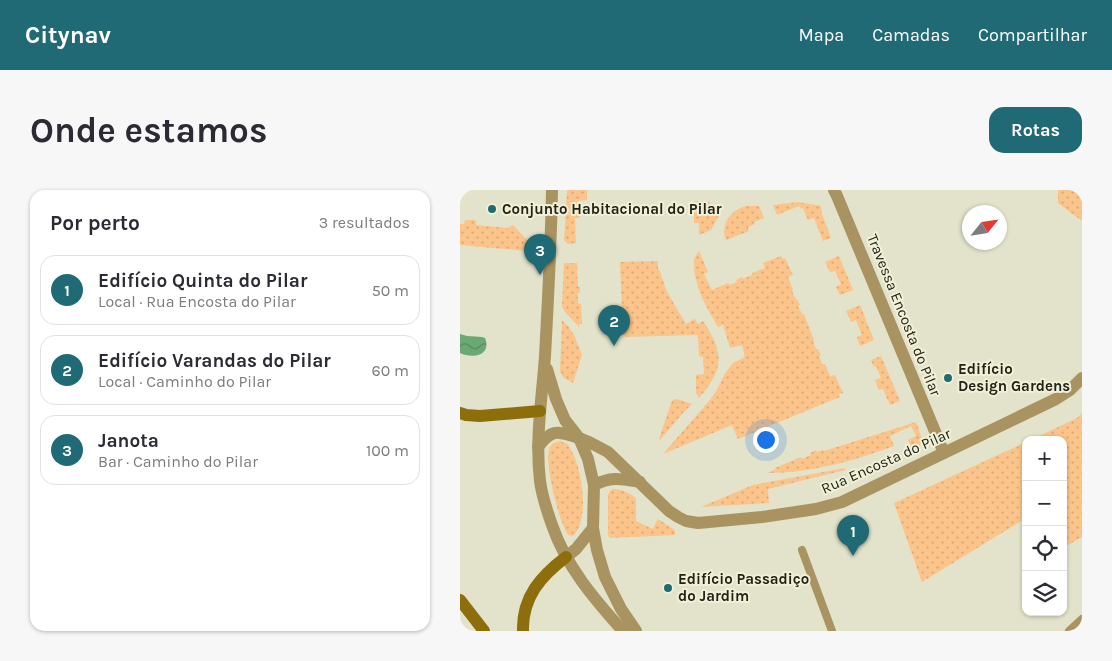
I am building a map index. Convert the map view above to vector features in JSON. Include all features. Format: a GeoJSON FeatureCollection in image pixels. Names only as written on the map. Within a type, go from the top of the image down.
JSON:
{"type":"FeatureCollection","features":[{"type":"Feature","properties":{"kind":"main road"},"geometry":{"type":"LineString","coordinates":[[460,413],[480,416],[540,411]]}},
{"type":"Feature","properties":{"kind":"main road"},"geometry":{"type":"LineString","coordinates":[[523,631],[525,607],[530,596],[546,574],[566,557]]}},
{"type":"Feature","properties":{"kind":"main road"},"geometry":{"type":"LineString","coordinates":[[460,600],[484,631]]}},
{"type":"Feature","properties":{"kind":"street"},"geometry":{"type":"LineString","coordinates":[[552,190],[538,447],[540,483],[552,526],[566,557],[595,599],[623,631]]}},
{"type":"Feature","properties":{"kind":"street","name":"Travessa Encosta do Pilar"},"geometry":{"type":"LineString","coordinates":[[834,190],[944,453]]}},
{"type":"Feature","properties":{"kind":"street"},"geometry":{"type":"LineString","coordinates":[[544,361],[565,420],[579,438],[588,459],[594,485],[593,528],[605,577],[621,609],[636,631]]}},
{"type":"Feature","properties":{"kind":"street","name":"Rua Encosta do Pilar"},"geometry":{"type":"LineString","coordinates":[[579,438],[608,452],[669,511],[686,521],[709,522],[762,518],[816,509],[842,502],[1056,399],[1070,390],[1082,378]]}},
{"type":"Feature","properties":{"kind":"street"},"geometry":{"type":"LineString","coordinates":[[540,411],[555,414],[565,420]]}},
{"type":"Feature","properties":{"kind":"street"},"geometry":{"type":"LineString","coordinates":[[538,447],[552,433],[564,433],[579,438]]}},
{"type":"Feature","properties":{"kind":"street"},"geometry":{"type":"LineString","coordinates":[[594,485],[608,479],[621,478],[640,482]]}},
{"type":"Feature","properties":{"kind":"street"},"geometry":{"type":"LineString","coordinates":[[566,557],[576,549],[593,528]]}},
{"type":"Feature","properties":{"kind":"lane"},"geometry":{"type":"LineString","coordinates":[[802,550],[832,631]]}},
{"type":"Feature","properties":{"kind":"lane"},"geometry":{"type":"LineString","coordinates":[[1069,631],[1082,619]]}},
{"type":"Feature","properties":{"kind":"shaded area"},"geometry":{"type":"Polygon","coordinates":[[[567,190],[587,190],[587,200],[577,201],[577,210],[580,210],[580,217],[575,218],[576,243],[568,244],[564,240],[567,190]]]}},
{"type":"Feature","properties":{"kind":"shaded area"},"geometry":{"type":"Polygon","coordinates":[[[1058,190],[1082,190],[1082,221],[1058,203],[1058,190]]]}},
{"type":"Feature","properties":{"kind":"shaded area"},"geometry":{"type":"Polygon","coordinates":[[[694,201],[708,201],[721,212],[711,230],[699,235],[699,223],[694,223],[694,201]]]}},
{"type":"Feature","properties":{"kind":"shaded area"},"geometry":{"type":"Polygon","coordinates":[[[798,202],[821,206],[831,238],[823,241],[814,218],[808,220],[803,208],[801,209],[799,206],[777,215],[773,205],[798,202]]]}},
{"type":"Feature","properties":{"kind":"shaded area"},"geometry":{"type":"Polygon","coordinates":[[[746,206],[759,206],[764,218],[748,227],[749,231],[726,240],[724,234],[725,224],[735,211],[746,206]]]}},
{"type":"Feature","properties":{"kind":"shaded area"},"geometry":{"type":"Polygon","coordinates":[[[465,220],[476,220],[476,225],[508,228],[513,225],[528,241],[526,251],[460,245],[460,224],[464,224],[465,220]]]}},
{"type":"Feature","properties":{"kind":"shaded area"},"geometry":{"type":"Polygon","coordinates":[[[699,251],[708,272],[704,274],[712,290],[728,283],[730,285],[737,282],[736,280],[742,277],[743,279],[752,275],[752,273],[765,268],[763,263],[781,256],[783,259],[785,258],[793,275],[788,277],[792,291],[800,305],[798,306],[802,314],[804,314],[816,349],[818,349],[821,355],[819,356],[822,364],[825,364],[830,376],[835,375],[843,393],[839,394],[840,397],[738,439],[732,425],[663,454],[710,400],[733,363],[745,357],[742,345],[730,348],[723,325],[718,327],[701,295],[694,268],[694,259],[699,251]]]}},
{"type":"Feature","properties":{"kind":"shaded area"},"geometry":{"type":"Polygon","coordinates":[[[839,256],[853,290],[840,295],[836,287],[841,284],[835,271],[830,272],[825,262],[839,256]]]}},
{"type":"Feature","properties":{"kind":"shaded area"},"geometry":{"type":"Polygon","coordinates":[[[658,261],[658,269],[667,292],[686,324],[695,319],[698,324],[703,321],[715,342],[718,352],[719,360],[714,378],[699,398],[696,393],[696,375],[704,374],[703,357],[699,356],[698,335],[625,337],[623,335],[620,262],[658,261]]]}},
{"type":"Feature","properties":{"kind":"shaded area"},"geometry":{"type":"Polygon","coordinates":[[[564,263],[577,263],[578,287],[580,287],[578,303],[581,304],[582,324],[579,324],[579,327],[562,306],[564,263]]]}},
{"type":"Feature","properties":{"kind":"shaded area"},"geometry":{"type":"Polygon","coordinates":[[[860,305],[874,340],[860,346],[857,337],[862,335],[856,320],[851,322],[846,311],[860,305]]]}},
{"type":"Feature","properties":{"kind":"shaded area"},"geometry":{"type":"Polygon","coordinates":[[[562,320],[574,335],[582,355],[573,383],[564,378],[560,372],[562,320]]]}},
{"type":"Feature","properties":{"kind":"shaded area"},"geometry":{"type":"Polygon","coordinates":[[[881,356],[900,401],[890,405],[883,389],[879,390],[875,380],[881,378],[871,360],[881,356]]]}},
{"type":"Feature","properties":{"kind":"shaded area"},"geometry":{"type":"Polygon","coordinates":[[[677,399],[692,404],[660,440],[671,403],[677,399]]]}},
{"type":"Feature","properties":{"kind":"shaded area"},"geometry":{"type":"Polygon","coordinates":[[[1082,413],[1082,537],[1067,546],[1067,436],[1039,436],[1077,418],[1082,413]]]}},
{"type":"Feature","properties":{"kind":"shaded area"},"geometry":{"type":"Polygon","coordinates":[[[916,422],[921,442],[918,449],[914,452],[908,440],[916,436],[911,426],[890,436],[894,446],[863,457],[800,471],[767,473],[801,457],[802,459],[811,455],[810,453],[816,450],[817,452],[824,451],[916,422]]]}},
{"type":"Feature","properties":{"kind":"shaded area"},"geometry":{"type":"Polygon","coordinates":[[[560,441],[567,444],[577,463],[582,490],[582,517],[579,528],[573,536],[568,535],[560,518],[550,477],[548,454],[550,447],[560,441]]]}},
{"type":"Feature","properties":{"kind":"shaded area"},"geometry":{"type":"Polygon","coordinates":[[[1022,444],[1022,520],[922,582],[894,503],[1022,444]]]}},
{"type":"Feature","properties":{"kind":"shaded area"},"geometry":{"type":"Polygon","coordinates":[[[845,468],[845,470],[768,489],[769,503],[701,507],[753,485],[845,468]]]}},
{"type":"Feature","properties":{"kind":"shaded area"},"geometry":{"type":"Polygon","coordinates":[[[613,489],[625,492],[636,498],[636,521],[653,529],[658,519],[675,530],[675,535],[610,538],[608,535],[608,495],[613,489]]]}},
{"type":"Feature","properties":{"kind":"water"},"geometry":{"type":"Polygon","coordinates":[[[460,334],[485,338],[486,349],[480,355],[475,356],[460,353],[460,334]]]}},
{"type":"Feature","properties":{"kind":"place","name":"Conjunto Habitacional do Pilar"},"geometry":{"type":"Point","coordinates":[492,209]}},
{"type":"Feature","properties":{"kind":"place","name":"Janota"},"geometry":{"type":"Point","coordinates":[540,275]}},
{"type":"Feature","properties":{"kind":"place","name":"Edifício Varandas do Pilar"},"geometry":{"type":"Point","coordinates":[614,346]}},
{"type":"Feature","properties":{"kind":"place","name":"Edifício Design Gardens"},"geometry":{"type":"Point","coordinates":[948,378]}},
{"type":"Feature","properties":{"kind":"place","name":"Edifício Quinta do Pilar"},"geometry":{"type":"Point","coordinates":[853,556]}},
{"type":"Feature","properties":{"kind":"place","name":"Edifício Passadiço do Jardim"},"geometry":{"type":"Point","coordinates":[668,588]}}]}
